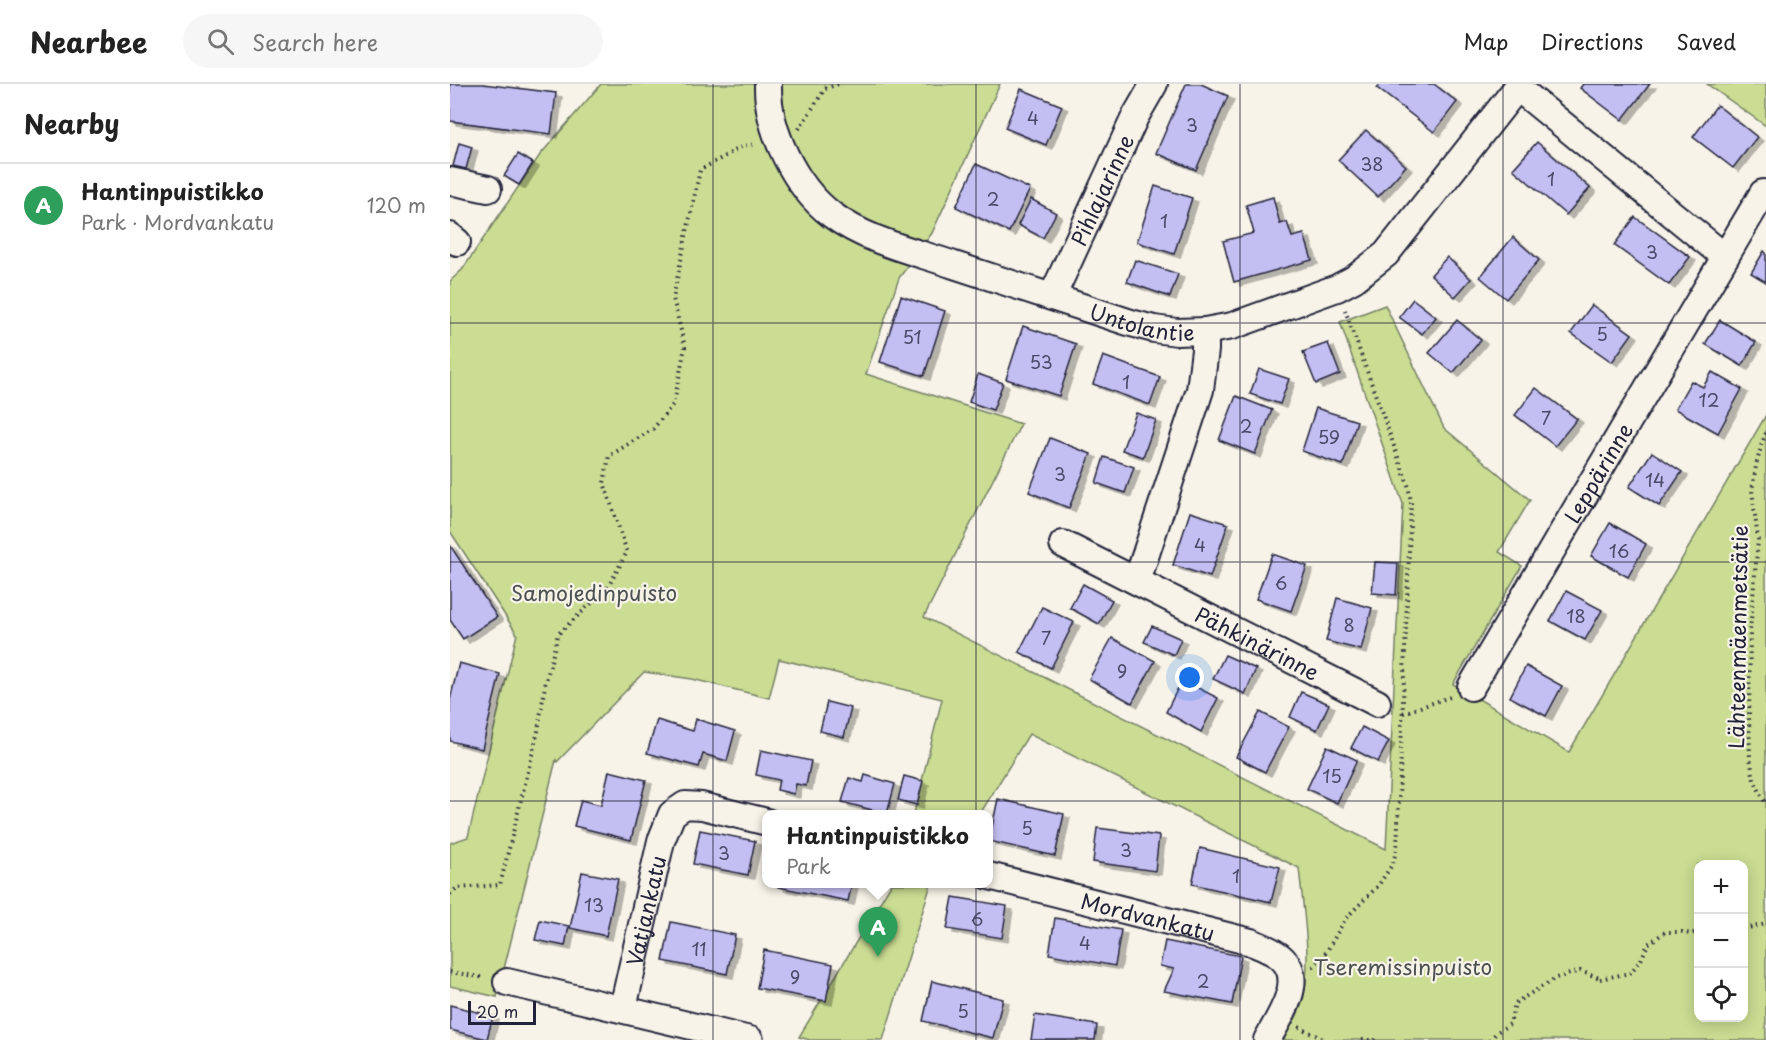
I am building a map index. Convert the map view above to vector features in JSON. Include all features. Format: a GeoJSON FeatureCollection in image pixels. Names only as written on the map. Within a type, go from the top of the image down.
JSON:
{"type":"FeatureCollection","features":[{"type":"Feature","properties":{"kind":"street","name":"Untolantie"},"geometry":{"type":"LineString","coordinates":[[768,84],[771,117],[777,138],[799,179],[831,214],[849,226],[894,245],[1131,323],[1177,332],[1205,331],[1232,326],[1337,288],[1354,279],[1386,254],[1519,86]]}},
{"type":"Feature","properties":{"kind":"street","name":"Pihlajarinne"},"geometry":{"type":"LineString","coordinates":[[1052,297],[1135,117],[1154,84]]}},
{"type":"Feature","properties":{"kind":"street"},"geometry":{"type":"LineString","coordinates":[[1519,86],[1725,257]]}},
{"type":"Feature","properties":{"kind":"street"},"geometry":{"type":"LineString","coordinates":[[450,182],[488,189]]}},
{"type":"Feature","properties":{"kind":"street","name":"Leppärinne"},"geometry":{"type":"LineString","coordinates":[[1471,687],[1763,193]]}},
{"type":"Feature","properties":{"kind":"street"},"geometry":{"type":"LineString","coordinates":[[1137,581],[1200,390],[1205,331]]}},
{"type":"Feature","properties":{"kind":"street","name":"Pähkinärinne"},"geometry":{"type":"LineString","coordinates":[[1063,544],[1377,703]]}},
{"type":"Feature","properties":{"kind":"street","name":"Vatjankatu"},"geometry":{"type":"LineString","coordinates":[[623,1008],[661,841],[672,814],[685,805],[702,806],[762,821]]}},
{"type":"Feature","properties":{"kind":"street","name":"Mordvankatu"},"geometry":{"type":"LineString","coordinates":[[993,877],[1251,942],[1275,953],[1286,964],[1292,979]]}},
{"type":"Feature","properties":{"kind":"street"},"geometry":{"type":"LineString","coordinates":[[1267,1040],[1289,999],[1292,979]]}},
{"type":"Feature","properties":{"kind":"street"},"geometry":{"type":"LineString","coordinates":[[507,981],[750,1040]]}},
{"type":"Feature","properties":{"kind":"path"},"geometry":{"type":"LineString","coordinates":[[450,894],[457,888],[500,885],[538,731],[545,685],[558,634],[608,589],[627,552],[604,483],[609,456],[653,429],[675,403],[685,346],[673,298],[700,170],[743,146],[796,134],[825,89],[838,84]]}},
{"type":"Feature","properties":{"kind":"path"},"geometry":{"type":"LineString","coordinates":[[1292,979],[1305,973],[1327,951],[1346,918],[1378,886],[1392,865],[1397,849],[1411,502],[1408,485],[1337,288]]}},
{"type":"Feature","properties":{"kind":"path","name":"Lähteenmäenmetsätie"},"geometry":{"type":"LineString","coordinates":[[1766,433],[1756,466],[1752,490],[1758,540],[1750,631],[1749,716],[1750,758],[1754,780],[1766,804]]}},
{"type":"Feature","properties":{"kind":"path"},"geometry":{"type":"LineString","coordinates":[[1377,703],[1391,711],[1402,713],[1450,697],[1471,687]]}},
{"type":"Feature","properties":{"kind":"path"},"geometry":{"type":"LineString","coordinates":[[1748,928],[1766,924]]}},
{"type":"Feature","properties":{"kind":"path"},"geometry":{"type":"LineString","coordinates":[[1490,1040],[1497,1032],[1510,1024],[1515,1003],[1556,978],[1580,971],[1602,979],[1630,973],[1641,960],[1648,944],[1665,932],[1694,933]]}},
{"type":"Feature","properties":{"kind":"path"},"geometry":{"type":"LineString","coordinates":[[450,972],[507,981]]}},
{"type":"Feature","properties":{"kind":"path"},"geometry":{"type":"LineString","coordinates":[[1362,1040],[1377,1040]]}},
{"type":"Feature","properties":{"kind":"green space"},"geometry":{"type":"Polygon","coordinates":[[[601,84],[1000,84],[932,233],[899,278],[866,374],[1021,424],[924,617],[1386,849],[1403,504],[1340,322],[1385,305],[1444,428],[1530,500],[1499,552],[1522,566],[1453,684],[1569,752],[1766,415],[1766,1040],[1283,1040],[1302,1003],[1307,971],[1299,868],[1029,734],[982,810],[915,810],[942,699],[779,659],[769,698],[692,679],[644,672],[557,762],[556,760],[497,997],[450,986],[450,843],[468,837],[517,634],[450,531],[450,281],[462,270],[540,155],[601,84]]]}},
{"type":"Feature","properties":{"kind":"green space"},"geometry":{"type":"Polygon","coordinates":[[[1707,84],[1766,84],[1766,126],[1707,84]]]}},
{"type":"Feature","properties":{"kind":"green space"},"geometry":{"type":"Polygon","coordinates":[[[889,888],[930,888],[883,1040],[810,1040],[799,1037],[889,888]]]}},
{"type":"Feature","properties":{"kind":"building"},"geometry":{"type":"Polygon","coordinates":[[[450,84],[483,84],[556,93],[551,134],[450,121],[450,84]]]}},
{"type":"Feature","properties":{"kind":"building"},"geometry":{"type":"Polygon","coordinates":[[[1186,84],[1201,84],[1228,96],[1196,170],[1156,153],[1186,84]]]}},
{"type":"Feature","properties":{"kind":"building"},"geometry":{"type":"Polygon","coordinates":[[[1380,84],[1434,84],[1457,102],[1434,132],[1377,88],[1380,84]]]}},
{"type":"Feature","properties":{"kind":"building"},"geometry":{"type":"Polygon","coordinates":[[[1583,84],[1650,84],[1622,120],[1580,88],[1583,84]]]}},
{"type":"Feature","properties":{"kind":"building"},"geometry":{"type":"Polygon","coordinates":[[[1021,89],[1062,106],[1046,145],[1005,128],[1021,89]]]}},
{"type":"Feature","properties":{"kind":"building"},"geometry":{"type":"Polygon","coordinates":[[[1717,105],[1757,137],[1733,168],[1693,137],[1717,105]]]}},
{"type":"Feature","properties":{"kind":"building"},"geometry":{"type":"Polygon","coordinates":[[[1366,130],[1406,166],[1378,197],[1338,160],[1366,130]]]}},
{"type":"Feature","properties":{"kind":"building"},"geometry":{"type":"Polygon","coordinates":[[[1537,142],[1590,188],[1566,215],[1513,169],[1537,142]]]}},
{"type":"Feature","properties":{"kind":"building"},"geometry":{"type":"Polygon","coordinates":[[[459,143],[472,147],[466,169],[453,166],[459,143]]]}},
{"type":"Feature","properties":{"kind":"building"},"geometry":{"type":"Polygon","coordinates":[[[518,154],[533,163],[519,185],[504,176],[518,154]]]}},
{"type":"Feature","properties":{"kind":"building"},"geometry":{"type":"Polygon","coordinates":[[[976,164],[1030,189],[1009,232],[956,207],[976,164]]]}},
{"type":"Feature","properties":{"kind":"building"},"geometry":{"type":"Polygon","coordinates":[[[1155,186],[1192,198],[1174,254],[1137,242],[1155,186]]]}},
{"type":"Feature","properties":{"kind":"building"},"geometry":{"type":"Polygon","coordinates":[[[1273,197],[1280,224],[1287,222],[1292,237],[1304,234],[1312,260],[1234,282],[1223,241],[1254,233],[1246,205],[1273,197]]]}},
{"type":"Feature","properties":{"kind":"building"},"geometry":{"type":"Polygon","coordinates":[[[1031,199],[1056,213],[1043,238],[1018,225],[1031,199]]]}},
{"type":"Feature","properties":{"kind":"building"},"geometry":{"type":"Polygon","coordinates":[[[1635,217],[1690,257],[1669,285],[1614,245],[1635,217]]]}},
{"type":"Feature","properties":{"kind":"building"},"geometry":{"type":"Polygon","coordinates":[[[1513,237],[1539,260],[1506,299],[1480,277],[1513,237]]]}},
{"type":"Feature","properties":{"kind":"building"},"geometry":{"type":"Polygon","coordinates":[[[1764,251],[1766,253],[1766,282],[1751,273],[1764,251]]]}},
{"type":"Feature","properties":{"kind":"building"},"geometry":{"type":"Polygon","coordinates":[[[1447,257],[1471,279],[1455,297],[1431,275],[1447,257]]]}},
{"type":"Feature","properties":{"kind":"building"},"geometry":{"type":"Polygon","coordinates":[[[1135,260],[1178,274],[1170,297],[1127,282],[1135,260]]]}},
{"type":"Feature","properties":{"kind":"building"},"geometry":{"type":"Polygon","coordinates":[[[901,296],[945,311],[924,376],[880,362],[901,296]]]}},
{"type":"Feature","properties":{"kind":"building"},"geometry":{"type":"Polygon","coordinates":[[[1413,299],[1436,317],[1422,334],[1399,317],[1413,299]]]}},
{"type":"Feature","properties":{"kind":"building"},"geometry":{"type":"Polygon","coordinates":[[[1592,305],[1632,334],[1612,362],[1571,333],[1592,305]]]}},
{"type":"Feature","properties":{"kind":"building"},"geometry":{"type":"Polygon","coordinates":[[[1457,320],[1481,340],[1453,373],[1429,353],[1457,320]]]}},
{"type":"Feature","properties":{"kind":"building"},"geometry":{"type":"Polygon","coordinates":[[[1720,320],[1756,342],[1742,366],[1705,344],[1720,320]]]}},
{"type":"Feature","properties":{"kind":"building"},"geometry":{"type":"Polygon","coordinates":[[[1023,326],[1076,344],[1059,396],[1006,379],[1023,326]]]}},
{"type":"Feature","properties":{"kind":"building"},"geometry":{"type":"Polygon","coordinates":[[[1328,343],[1340,374],[1316,384],[1303,352],[1328,343]]]}},
{"type":"Feature","properties":{"kind":"building"},"geometry":{"type":"Polygon","coordinates":[[[1103,356],[1160,377],[1150,405],[1093,384],[1103,356]]]}},
{"type":"Feature","properties":{"kind":"building"},"geometry":{"type":"Polygon","coordinates":[[[1259,369],[1289,379],[1280,404],[1250,394],[1259,369]]]}},
{"type":"Feature","properties":{"kind":"building"},"geometry":{"type":"Polygon","coordinates":[[[1712,372],[1742,389],[1718,433],[1675,409],[1691,381],[1703,387],[1712,372]]]}},
{"type":"Feature","properties":{"kind":"building"},"geometry":{"type":"Polygon","coordinates":[[[978,374],[1003,383],[993,410],[969,402],[978,374]]]}},
{"type":"Feature","properties":{"kind":"building"},"geometry":{"type":"Polygon","coordinates":[[[1536,388],[1577,419],[1555,446],[1515,415],[1536,388]]]}},
{"type":"Feature","properties":{"kind":"building"},"geometry":{"type":"Polygon","coordinates":[[[1236,396],[1272,410],[1255,454],[1219,440],[1236,396]]]}},
{"type":"Feature","properties":{"kind":"building"},"geometry":{"type":"Polygon","coordinates":[[[1316,408],[1357,421],[1343,465],[1302,451],[1316,408]]]}},
{"type":"Feature","properties":{"kind":"building"},"geometry":{"type":"Polygon","coordinates":[[[1136,413],[1156,420],[1143,457],[1122,450],[1136,413]]]}},
{"type":"Feature","properties":{"kind":"building"},"geometry":{"type":"Polygon","coordinates":[[[1050,438],[1091,454],[1069,508],[1029,492],[1050,438]]]}},
{"type":"Feature","properties":{"kind":"building"},"geometry":{"type":"Polygon","coordinates":[[[1652,452],[1682,472],[1659,506],[1629,487],[1652,452]]]}},
{"type":"Feature","properties":{"kind":"building"},"geometry":{"type":"Polygon","coordinates":[[[1104,457],[1134,467],[1125,493],[1096,483],[1104,457]]]}},
{"type":"Feature","properties":{"kind":"building"},"geometry":{"type":"Polygon","coordinates":[[[1190,512],[1228,524],[1210,577],[1173,565],[1190,512]]]}},
{"type":"Feature","properties":{"kind":"building"},"geometry":{"type":"Polygon","coordinates":[[[1610,523],[1646,544],[1628,577],[1591,556],[1610,523]]]}},
{"type":"Feature","properties":{"kind":"building"},"geometry":{"type":"Polygon","coordinates":[[[450,545],[497,617],[463,639],[450,620],[450,545]]]}},
{"type":"Feature","properties":{"kind":"building"},"geometry":{"type":"Polygon","coordinates":[[[1272,554],[1307,566],[1291,611],[1256,599],[1272,554]]]}},
{"type":"Feature","properties":{"kind":"building"},"geometry":{"type":"Polygon","coordinates":[[[1375,562],[1398,563],[1396,595],[1372,593],[1375,562]]]}},
{"type":"Feature","properties":{"kind":"building"},"geometry":{"type":"Polygon","coordinates":[[[1083,584],[1112,600],[1099,624],[1070,608],[1083,584]]]}},
{"type":"Feature","properties":{"kind":"building"},"geometry":{"type":"Polygon","coordinates":[[[1566,591],[1602,610],[1585,640],[1550,621],[1566,591]]]}},
{"type":"Feature","properties":{"kind":"building"},"geometry":{"type":"Polygon","coordinates":[[[1337,598],[1372,608],[1361,650],[1326,641],[1337,598]]]}},
{"type":"Feature","properties":{"kind":"building"},"geometry":{"type":"Polygon","coordinates":[[[1042,607],[1074,622],[1051,668],[1019,652],[1042,607]]]}},
{"type":"Feature","properties":{"kind":"building"},"geometry":{"type":"Polygon","coordinates":[[[1152,626],[1181,639],[1174,655],[1144,642],[1152,626]]]}},
{"type":"Feature","properties":{"kind":"building"},"geometry":{"type":"Polygon","coordinates":[[[1112,638],[1155,661],[1132,703],[1089,679],[1112,638]]]}},
{"type":"Feature","properties":{"kind":"building"},"geometry":{"type":"Polygon","coordinates":[[[1225,655],[1256,669],[1245,694],[1213,679],[1225,655]]]}},
{"type":"Feature","properties":{"kind":"building"},"geometry":{"type":"Polygon","coordinates":[[[459,663],[500,674],[482,749],[450,741],[450,700],[459,663]]]}},
{"type":"Feature","properties":{"kind":"building"},"geometry":{"type":"Polygon","coordinates":[[[1526,666],[1562,686],[1546,716],[1510,697],[1526,666]]]}},
{"type":"Feature","properties":{"kind":"building"},"geometry":{"type":"Polygon","coordinates":[[[1182,680],[1218,698],[1201,732],[1166,712],[1182,680]]]}},
{"type":"Feature","properties":{"kind":"building"},"geometry":{"type":"Polygon","coordinates":[[[1301,692],[1329,704],[1317,730],[1290,717],[1301,692]]]}},
{"type":"Feature","properties":{"kind":"building"},"geometry":{"type":"Polygon","coordinates":[[[827,702],[851,708],[844,737],[820,731],[827,702]]]}},
{"type":"Feature","properties":{"kind":"building"},"geometry":{"type":"Polygon","coordinates":[[[1260,712],[1289,727],[1265,772],[1236,757],[1260,712]]]}},
{"type":"Feature","properties":{"kind":"building"},"geometry":{"type":"Polygon","coordinates":[[[696,719],[735,731],[727,761],[703,754],[699,767],[647,753],[657,720],[693,731],[696,719]]]}},
{"type":"Feature","properties":{"kind":"building"},"geometry":{"type":"Polygon","coordinates":[[[1362,727],[1389,741],[1378,762],[1351,748],[1362,727]]]}},
{"type":"Feature","properties":{"kind":"building"},"geometry":{"type":"Polygon","coordinates":[[[1327,746],[1357,760],[1337,803],[1307,789],[1327,746]]]}},
{"type":"Feature","properties":{"kind":"building"},"geometry":{"type":"Polygon","coordinates":[[[761,750],[811,761],[806,786],[796,784],[794,794],[777,790],[779,780],[756,775],[761,750]]]}},
{"type":"Feature","properties":{"kind":"building"},"geometry":{"type":"Polygon","coordinates":[[[609,771],[646,780],[631,840],[574,826],[581,800],[601,805],[609,771]]]}},
{"type":"Feature","properties":{"kind":"building"},"geometry":{"type":"Polygon","coordinates":[[[865,775],[895,784],[888,810],[872,810],[842,802],[849,778],[863,782],[865,775]]]}},
{"type":"Feature","properties":{"kind":"building"},"geometry":{"type":"Polygon","coordinates":[[[904,776],[923,781],[917,805],[898,800],[904,776]]]}},
{"type":"Feature","properties":{"kind":"building"},"geometry":{"type":"Polygon","coordinates":[[[998,799],[1064,814],[1055,856],[993,842],[993,822],[998,799]]]}},
{"type":"Feature","properties":{"kind":"building"},"geometry":{"type":"Polygon","coordinates":[[[1097,828],[1159,836],[1155,871],[1093,862],[1097,828]]]}},
{"type":"Feature","properties":{"kind":"building"},"geometry":{"type":"Polygon","coordinates":[[[700,830],[755,841],[748,875],[693,864],[700,830]]]}},
{"type":"Feature","properties":{"kind":"building"},"geometry":{"type":"Polygon","coordinates":[[[1200,848],[1280,867],[1271,902],[1192,884],[1200,848]]]}},
{"type":"Feature","properties":{"kind":"building"},"geometry":{"type":"Polygon","coordinates":[[[582,872],[618,879],[606,936],[570,928],[582,872]]]}},
{"type":"Feature","properties":{"kind":"building"},"geometry":{"type":"Polygon","coordinates":[[[783,888],[851,888],[848,901],[783,888]]]}},
{"type":"Feature","properties":{"kind":"building"},"geometry":{"type":"Polygon","coordinates":[[[953,897],[1007,906],[1002,938],[947,929],[953,897]]]}},
{"type":"Feature","properties":{"kind":"building"},"geometry":{"type":"Polygon","coordinates":[[[1055,918],[1121,930],[1115,966],[1049,954],[1055,918]]]}},
{"type":"Feature","properties":{"kind":"building"},"geometry":{"type":"Polygon","coordinates":[[[540,920],[569,926],[565,946],[535,940],[540,920]]]}},
{"type":"Feature","properties":{"kind":"building"},"geometry":{"type":"Polygon","coordinates":[[[671,922],[735,935],[727,974],[663,961],[671,922]]]}},
{"type":"Feature","properties":{"kind":"building"},"geometry":{"type":"Polygon","coordinates":[[[1165,941],[1241,956],[1232,1004],[1164,991],[1174,969],[1160,966],[1165,941]]]}},
{"type":"Feature","properties":{"kind":"building"},"geometry":{"type":"Polygon","coordinates":[[[764,950],[833,964],[826,1001],[757,988],[764,950]]]}},
{"type":"Feature","properties":{"kind":"building"},"geometry":{"type":"Polygon","coordinates":[[[932,981],[1003,999],[993,1038],[923,1021],[932,981]]]}},
{"type":"Feature","properties":{"kind":"building"},"geometry":{"type":"Polygon","coordinates":[[[450,1005],[493,1016],[487,1039],[450,1030],[450,1005]]]}},
{"type":"Feature","properties":{"kind":"building"},"geometry":{"type":"Polygon","coordinates":[[[1035,1015],[1097,1025],[1095,1040],[1031,1040],[1035,1015]]]}},
{"type":"Feature","properties":{"kind":"place","name":"Hantinpuistikko"},"geometry":{"type":"Point","coordinates":[878,957]}},
{"type":"Feature","properties":{"kind":"park label","name":"Samojedinpuisto"},"geometry":{"type":"Point","coordinates":[594,592]}},
{"type":"Feature","properties":{"kind":"park label","name":"Tseremissinpuisto"},"geometry":{"type":"Point","coordinates":[1403,966]}}]}
